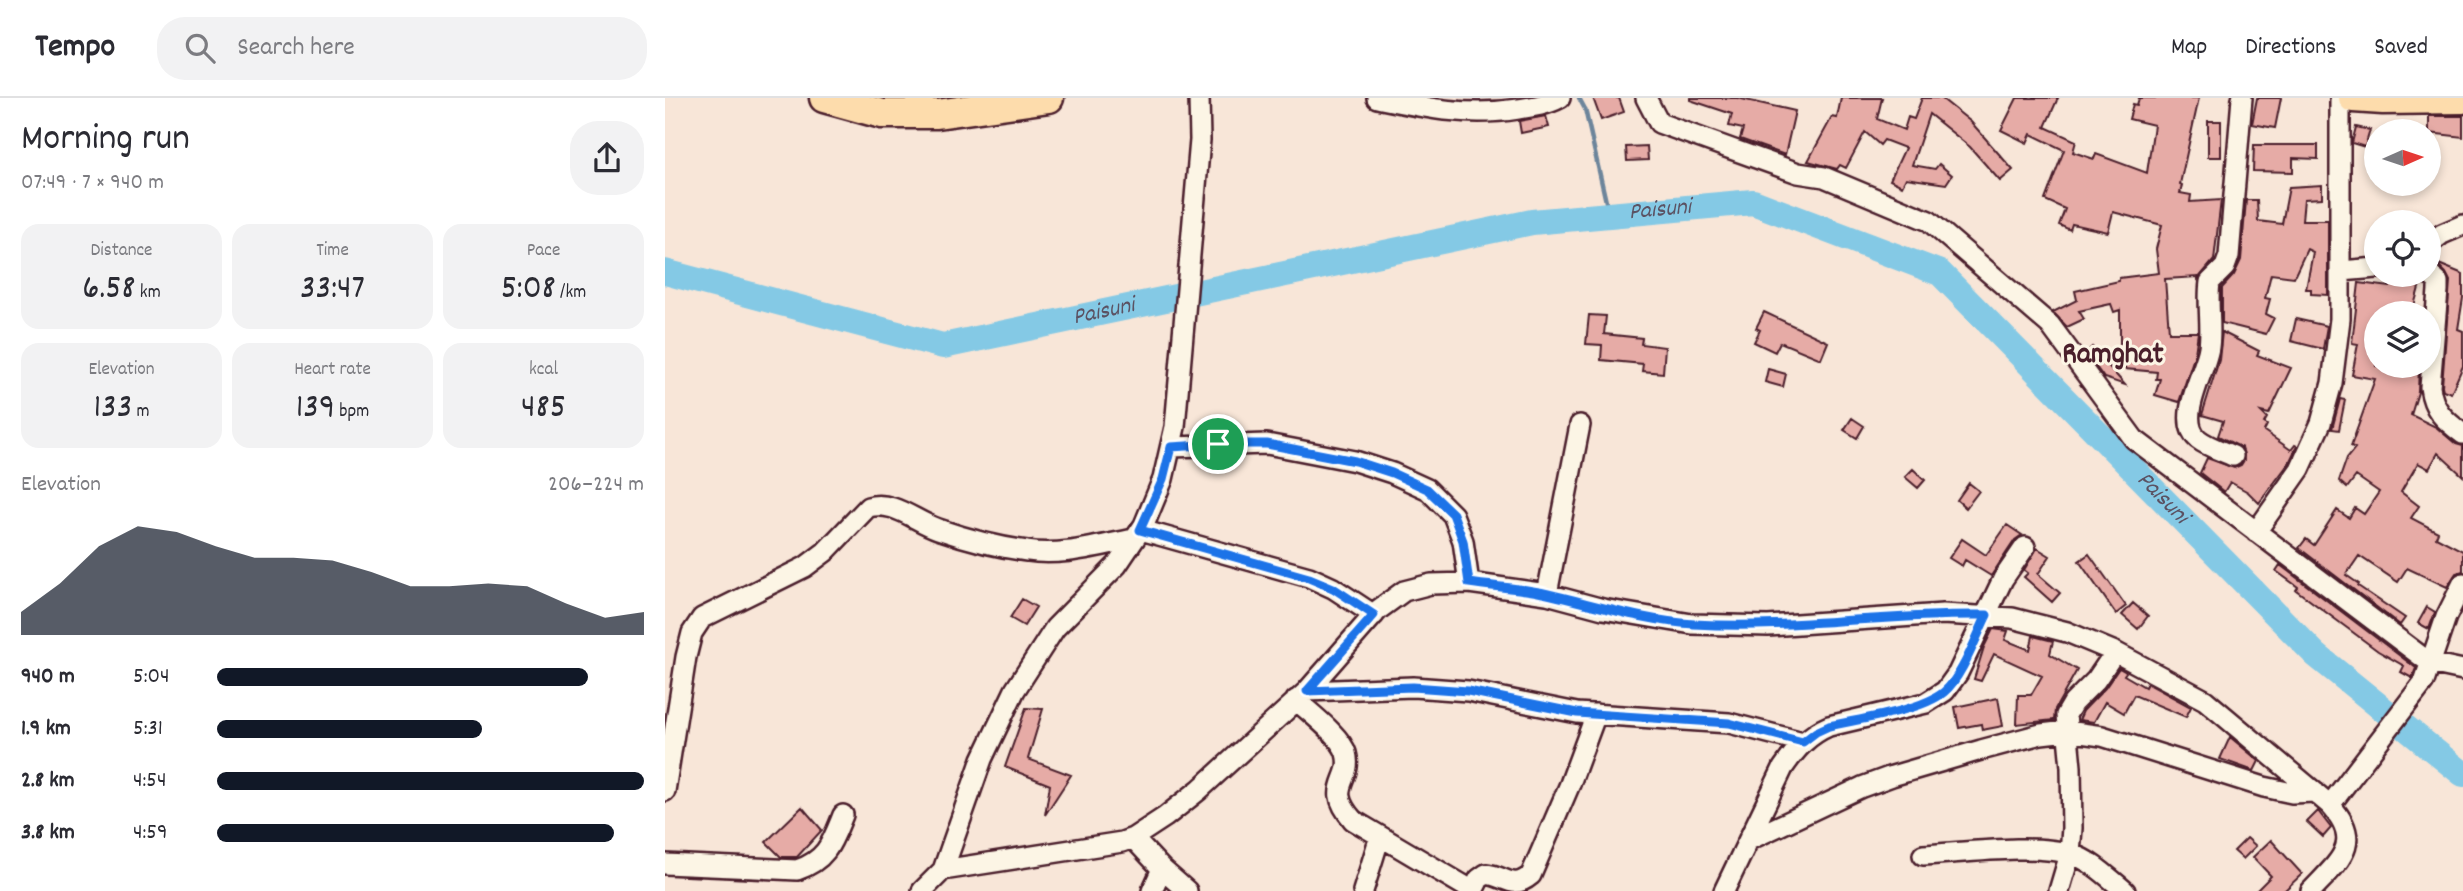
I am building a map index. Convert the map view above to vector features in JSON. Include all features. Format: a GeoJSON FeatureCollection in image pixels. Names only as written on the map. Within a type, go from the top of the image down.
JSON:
{"type":"FeatureCollection","features":[{"type":"Feature","properties":{"kind":"highway"},"geometry":{"type":"LineString","coordinates":[[824,98],[882,114],[937,114],[1049,98]]}},
{"type":"Feature","properties":{"kind":"highway"},"geometry":{"type":"LineString","coordinates":[[2353,98],[2463,99]]}},
{"type":"Feature","properties":{"kind":"street"},"geometry":{"type":"LineString","coordinates":[[922,891],[943,870],[982,759],[1015,690],[1055,628],[1117,565],[1137,535],[1163,479],[1175,427],[1199,140],[1199,98]]}},
{"type":"Feature","properties":{"kind":"street"},"geometry":{"type":"LineString","coordinates":[[1377,98],[1478,114],[1535,107],[1557,100]]}},
{"type":"Feature","properties":{"kind":"street"},"geometry":{"type":"LineString","coordinates":[[1646,98],[1659,123],[1798,173],[1824,177],[1929,221],[2050,325],[2134,439],[2256,532],[2427,673],[2463,670]]}},
{"type":"Feature","properties":{"kind":"street"},"geometry":{"type":"LineString","coordinates":[[2233,456],[2197,439],[2192,432],[2190,421],[2194,393],[2209,348],[2210,282],[2225,267],[2229,256],[2242,98]]}},
{"type":"Feature","properties":{"kind":"street"},"geometry":{"type":"LineString","coordinates":[[2256,532],[2300,470],[2321,423],[2332,383],[2337,348],[2340,271],[2340,98]]}},
{"type":"Feature","properties":{"kind":"street"},"geometry":{"type":"LineString","coordinates":[[2441,235],[2463,225]]}},
{"type":"Feature","properties":{"kind":"street"},"geometry":{"type":"LineString","coordinates":[[2340,271],[2364,269]]}},
{"type":"Feature","properties":{"kind":"street"},"geometry":{"type":"LineString","coordinates":[[2438,287],[2430,387],[2432,401],[2438,414],[2463,434]]}},
{"type":"Feature","properties":{"kind":"street"},"geometry":{"type":"LineString","coordinates":[[1546,594],[1580,425]]}},
{"type":"Feature","properties":{"kind":"street"},"geometry":{"type":"LineString","coordinates":[[1171,447],[1267,444],[1355,461],[1392,473],[1427,489],[1453,514],[1463,541],[1469,583]]}},
{"type":"Feature","properties":{"kind":"street"},"geometry":{"type":"LineString","coordinates":[[665,791],[686,657],[692,633],[702,618],[805,567],[825,552],[868,507],[878,504],[888,505],[934,528],[981,542],[1030,552],[1055,553],[1137,535],[1309,578],[1333,588],[1374,615]]}},
{"type":"Feature","properties":{"kind":"street"},"geometry":{"type":"LineString","coordinates":[[1726,891],[1783,768],[1803,742],[1829,726],[1926,703],[1945,691],[1958,673],[1987,615],[1993,596],[2025,547]]}},
{"type":"Feature","properties":{"kind":"street"},"geometry":{"type":"LineString","coordinates":[[943,870],[1122,842],[1133,838],[1199,790],[1302,695],[1374,615],[1404,591],[1431,584],[1469,583],[1546,594],[1603,609],[1692,624],[1767,626],[1906,615],[1987,615],[2012,618],[2067,632],[2115,652],[2205,700],[2328,797],[2343,819],[2348,833],[2347,848],[2340,860],[2311,891]]}},
{"type":"Feature","properties":{"kind":"street"},"geometry":{"type":"LineString","coordinates":[[2328,797],[2427,673],[2445,617],[2460,596]]}},
{"type":"Feature","properties":{"kind":"street"},"geometry":{"type":"LineString","coordinates":[[2059,891],[2070,854],[2073,802],[2067,731],[2069,708],[2096,680],[2115,652]]}},
{"type":"Feature","properties":{"kind":"street"},"geometry":{"type":"LineString","coordinates":[[1302,695],[1413,687],[1468,691],[1577,713],[1719,722],[1803,742]]}},
{"type":"Feature","properties":{"kind":"street"},"geometry":{"type":"LineString","coordinates":[[1302,695],[1346,750],[1346,768],[1338,788],[1339,799],[1345,811],[1353,820],[1473,891],[1479,879],[1486,874],[1512,884],[1523,882],[1531,875],[1570,784],[1595,715]]}},
{"type":"Feature","properties":{"kind":"street"},"geometry":{"type":"LineString","coordinates":[[1749,840],[1862,787],[1892,776],[2041,734],[2067,731],[2102,736],[2264,787],[2328,797]]}},
{"type":"Feature","properties":{"kind":"street"},"geometry":{"type":"LineString","coordinates":[[665,864],[797,870],[812,865],[822,856],[832,843],[843,816]]}},
{"type":"Feature","properties":{"kind":"street"},"geometry":{"type":"LineString","coordinates":[[1363,891],[1380,836]]}},
{"type":"Feature","properties":{"kind":"street"},"geometry":{"type":"LineString","coordinates":[[1133,838],[1187,891]]}},
{"type":"Feature","properties":{"kind":"street"},"geometry":{"type":"LineString","coordinates":[[1923,855],[2042,850],[2070,854],[2103,873],[2125,891]]}},
{"type":"Feature","properties":{"kind":"street"},"geometry":{"type":"LineString","coordinates":[[1152,891],[1162,869]]}},
{"type":"Feature","properties":{"kind":"building"},"geometry":{"type":"Polygon","coordinates":[[[1593,98],[1619,98],[1624,112],[1601,120],[1593,98]]]}},
{"type":"Feature","properties":{"kind":"building"},"geometry":{"type":"Polygon","coordinates":[[[1690,98],[1737,98],[1795,111],[1785,155],[1740,139],[1743,129],[1729,126],[1732,114],[1690,98]]]}},
{"type":"Feature","properties":{"kind":"building"},"geometry":{"type":"Polygon","coordinates":[[[1841,98],[1882,98],[1877,119],[1904,130],[1908,117],[1914,119],[1922,98],[1941,98],[1971,122],[2013,170],[2000,181],[1970,147],[1929,114],[1912,165],[1935,169],[1939,164],[1952,175],[1946,184],[1906,178],[1902,186],[1890,180],[1905,148],[1884,140],[1880,145],[1865,132],[1846,168],[1840,165],[1837,169],[1808,161],[1832,117],[1837,118],[1841,98]]]}},
{"type":"Feature","properties":{"kind":"building"},"geometry":{"type":"Polygon","coordinates":[[[2017,98],[2058,98],[2045,127],[2076,141],[2073,152],[2094,159],[2096,154],[2147,173],[2154,125],[2129,119],[2133,104],[2137,105],[2139,98],[2199,98],[2180,193],[2191,195],[2190,202],[2221,200],[2214,260],[2198,279],[2165,279],[2169,332],[2198,332],[2195,354],[2179,402],[2155,395],[2160,379],[2156,379],[2157,372],[2125,369],[2127,343],[2120,343],[2120,310],[2114,312],[2111,304],[2079,311],[2084,319],[2067,327],[2053,312],[2077,300],[2075,291],[2119,281],[2119,278],[2159,273],[2156,249],[2162,225],[2113,212],[2108,232],[2072,224],[2070,230],[2059,225],[2065,209],[2045,200],[2064,150],[2031,134],[2027,143],[2001,130],[2017,98]]]}},
{"type":"Feature","properties":{"kind":"building"},"geometry":{"type":"Polygon","coordinates":[[[2257,98],[2281,98],[2275,128],[2252,124],[2257,98]]]}},
{"type":"Feature","properties":{"kind":"building"},"geometry":{"type":"Polygon","coordinates":[[[1546,116],[1549,127],[1521,133],[1519,121],[1546,116]]]}},
{"type":"Feature","properties":{"kind":"building"},"geometry":{"type":"Polygon","coordinates":[[[2429,116],[2463,116],[2463,137],[2441,134],[2441,119],[2429,119],[2429,116]]]}},
{"type":"Feature","properties":{"kind":"building"},"geometry":{"type":"Polygon","coordinates":[[[2208,121],[2221,121],[2221,157],[2208,157],[2208,121]]]}},
{"type":"Feature","properties":{"kind":"building"},"geometry":{"type":"Polygon","coordinates":[[[2356,127],[2364,129],[2364,147],[2352,143],[2356,127]]]}},
{"type":"Feature","properties":{"kind":"building"},"geometry":{"type":"Polygon","coordinates":[[[2254,145],[2318,145],[2318,159],[2293,158],[2293,172],[2253,171],[2254,145]]]}},
{"type":"Feature","properties":{"kind":"building"},"geometry":{"type":"Polygon","coordinates":[[[1647,146],[1648,160],[1627,161],[1626,147],[1647,146]]]}},
{"type":"Feature","properties":{"kind":"building"},"geometry":{"type":"Polygon","coordinates":[[[2322,185],[2322,198],[2304,199],[2302,220],[2328,220],[2328,295],[2311,294],[2311,289],[2306,289],[2313,252],[2307,249],[2294,277],[2271,274],[2265,298],[2270,299],[2266,314],[2274,318],[2266,334],[2222,323],[2222,288],[2234,275],[2241,260],[2246,200],[2257,200],[2258,221],[2282,224],[2289,187],[2322,185]]]}},
{"type":"Feature","properties":{"kind":"building"},"geometry":{"type":"Polygon","coordinates":[[[2441,265],[2463,274],[2463,298],[2458,329],[2463,331],[2463,366],[2451,393],[2443,390],[2442,386],[2450,281],[2441,265]]]}},
{"type":"Feature","properties":{"kind":"building"},"geometry":{"type":"Polygon","coordinates":[[[2359,283],[2364,284],[2364,287],[2419,287],[2415,301],[2364,301],[2364,377],[2352,375],[2358,344],[2352,343],[2359,283]]]}},
{"type":"Feature","properties":{"kind":"building"},"geometry":{"type":"Polygon","coordinates":[[[1764,312],[1828,342],[1821,359],[1780,342],[1775,352],[1754,342],[1760,330],[1756,328],[1764,312]]]}},
{"type":"Feature","properties":{"kind":"building"},"geometry":{"type":"Polygon","coordinates":[[[1589,315],[1606,316],[1604,334],[1642,338],[1641,344],[1665,347],[1663,373],[1642,371],[1643,364],[1601,360],[1602,345],[1586,344],[1589,315]]]}},
{"type":"Feature","properties":{"kind":"building"},"geometry":{"type":"Polygon","coordinates":[[[2296,319],[2327,326],[2323,349],[2291,341],[2296,319]]]}},
{"type":"Feature","properties":{"kind":"building"},"geometry":{"type":"Polygon","coordinates":[[[2222,332],[2259,351],[2257,355],[2291,368],[2269,414],[2261,412],[2267,418],[2264,431],[2291,450],[2297,446],[2289,463],[2259,503],[2248,492],[2230,482],[2224,492],[2200,473],[2207,458],[2234,468],[2244,460],[2242,448],[2218,436],[2223,421],[2202,415],[2219,360],[2222,332]]]}},
{"type":"Feature","properties":{"kind":"building"},"geometry":{"type":"Polygon","coordinates":[[[2092,347],[2125,385],[2104,378],[2086,353],[2092,347]]]}},
{"type":"Feature","properties":{"kind":"building"},"geometry":{"type":"Polygon","coordinates":[[[1768,369],[1786,374],[1783,387],[1765,382],[1768,369]]]}},
{"type":"Feature","properties":{"kind":"building"},"geometry":{"type":"Polygon","coordinates":[[[2369,378],[2419,378],[2418,392],[2411,415],[2436,427],[2456,444],[2463,446],[2463,476],[2438,453],[2429,469],[2418,463],[2401,492],[2419,506],[2411,518],[2438,532],[2436,537],[2463,551],[2463,571],[2456,573],[2447,587],[2407,568],[2398,582],[2359,556],[2346,575],[2405,618],[2400,625],[2299,548],[2306,539],[2314,545],[2337,510],[2349,518],[2355,508],[2364,514],[2379,492],[2356,476],[2347,488],[2339,481],[2347,458],[2355,448],[2351,446],[2375,379],[2369,378]]]}},
{"type":"Feature","properties":{"kind":"building"},"geometry":{"type":"Polygon","coordinates":[[[2340,399],[2345,400],[2339,430],[2332,429],[2340,399]]]}},
{"type":"Feature","properties":{"kind":"building"},"geometry":{"type":"Polygon","coordinates":[[[1852,418],[1864,426],[1857,438],[1844,430],[1852,418]]]}},
{"type":"Feature","properties":{"kind":"building"},"geometry":{"type":"Polygon","coordinates":[[[1913,469],[1925,480],[1918,488],[1905,477],[1913,469]]]}},
{"type":"Feature","properties":{"kind":"building"},"geometry":{"type":"Polygon","coordinates":[[[1969,483],[1979,491],[1966,508],[1957,500],[1969,483]]]}},
{"type":"Feature","properties":{"kind":"building"},"geometry":{"type":"Polygon","coordinates":[[[2007,525],[2022,535],[2015,540],[1991,576],[1965,560],[1962,566],[1949,558],[1962,539],[1986,555],[2007,525]]]}},
{"type":"Feature","properties":{"kind":"building"},"geometry":{"type":"Polygon","coordinates":[[[2037,548],[2050,556],[2038,574],[2060,593],[2052,602],[2024,577],[2028,573],[2024,570],[2037,548]]]}},
{"type":"Feature","properties":{"kind":"building"},"geometry":{"type":"Polygon","coordinates":[[[2089,554],[2126,606],[2116,614],[2079,561],[2089,554]]]}},
{"type":"Feature","properties":{"kind":"building"},"geometry":{"type":"Polygon","coordinates":[[[2280,565],[2416,668],[2412,678],[2401,672],[2404,666],[2378,651],[2296,590],[2298,587],[2276,571],[2280,565]]]}},
{"type":"Feature","properties":{"kind":"building"},"geometry":{"type":"Polygon","coordinates":[[[1022,599],[1036,607],[1024,626],[1010,618],[1022,599]]]}},
{"type":"Feature","properties":{"kind":"building"},"geometry":{"type":"Polygon","coordinates":[[[2133,603],[2148,616],[2138,629],[2122,615],[2133,603]]]}},
{"type":"Feature","properties":{"kind":"building"},"geometry":{"type":"Polygon","coordinates":[[[2427,607],[2435,612],[2429,629],[2418,623],[2427,607]]]}},
{"type":"Feature","properties":{"kind":"building"},"geometry":{"type":"Polygon","coordinates":[[[1993,629],[2008,631],[2005,640],[2030,650],[2033,636],[2053,641],[2050,654],[2077,670],[2055,709],[2054,720],[2017,724],[2018,695],[2031,695],[2042,676],[1994,654],[1981,681],[1974,679],[1993,629]]]}},
{"type":"Feature","properties":{"kind":"building"},"geometry":{"type":"Polygon","coordinates":[[[2119,668],[2126,672],[2124,675],[2145,687],[2147,683],[2191,707],[2186,717],[2134,695],[2124,713],[2105,702],[2094,722],[2079,720],[2083,711],[2105,688],[2119,668]]]}},
{"type":"Feature","properties":{"kind":"building"},"geometry":{"type":"Polygon","coordinates":[[[1998,698],[2003,726],[1982,730],[1981,724],[1959,728],[1955,707],[1998,698]]]}},
{"type":"Feature","properties":{"kind":"building"},"geometry":{"type":"Polygon","coordinates":[[[1026,708],[1043,709],[1028,759],[1071,775],[1045,815],[1050,785],[1005,767],[1026,708]]]}},
{"type":"Feature","properties":{"kind":"building"},"geometry":{"type":"Polygon","coordinates":[[[2230,737],[2259,761],[2254,771],[2220,759],[2230,737]]]}},
{"type":"Feature","properties":{"kind":"building"},"geometry":{"type":"Polygon","coordinates":[[[802,807],[822,830],[797,857],[781,857],[766,842],[802,807]]]}},
{"type":"Feature","properties":{"kind":"building"},"geometry":{"type":"Polygon","coordinates":[[[2318,811],[2331,828],[2323,837],[2307,822],[2318,811]]]}},
{"type":"Feature","properties":{"kind":"building"},"geometry":{"type":"Polygon","coordinates":[[[2247,838],[2256,846],[2243,859],[2234,851],[2247,838]]]}},
{"type":"Feature","properties":{"kind":"building"},"geometry":{"type":"Polygon","coordinates":[[[2271,840],[2302,874],[2284,891],[2256,891],[2271,876],[2253,857],[2271,840]]]}},
{"type":"Feature","properties":{"kind":"waterway"},"geometry":{"type":"LineString","coordinates":[[1579,98],[1585,109],[1609,215]]}},
{"type":"Feature","properties":{"kind":"waterway","name":"Paisuni"},"geometry":{"type":"LineString","coordinates":[[665,272],[943,346],[1532,222],[1753,202],[1940,273],[2316,655],[2463,774]]}},
{"type":"Feature","properties":{"kind":"district","name":"Ramghat"},"geometry":{"type":"Point","coordinates":[2113,356]}},
{"type":"Feature","properties":{"kind":"route"},"geometry":{"type":"LineString","coordinates":[[1218,444],[1267,444],[1355,461],[1392,473],[1427,489],[1453,514],[1463,541],[1469,583],[1546,594],[1603,609],[1692,624],[1767,626],[1906,615],[1987,615],[1958,673],[1945,691],[1926,703],[1829,726],[1803,742],[1729,723],[1577,713],[1468,691],[1413,687],[1307,691],[1374,615],[1333,588],[1309,578],[1140,530],[1163,479],[1171,447],[1218,444]]}}]}
